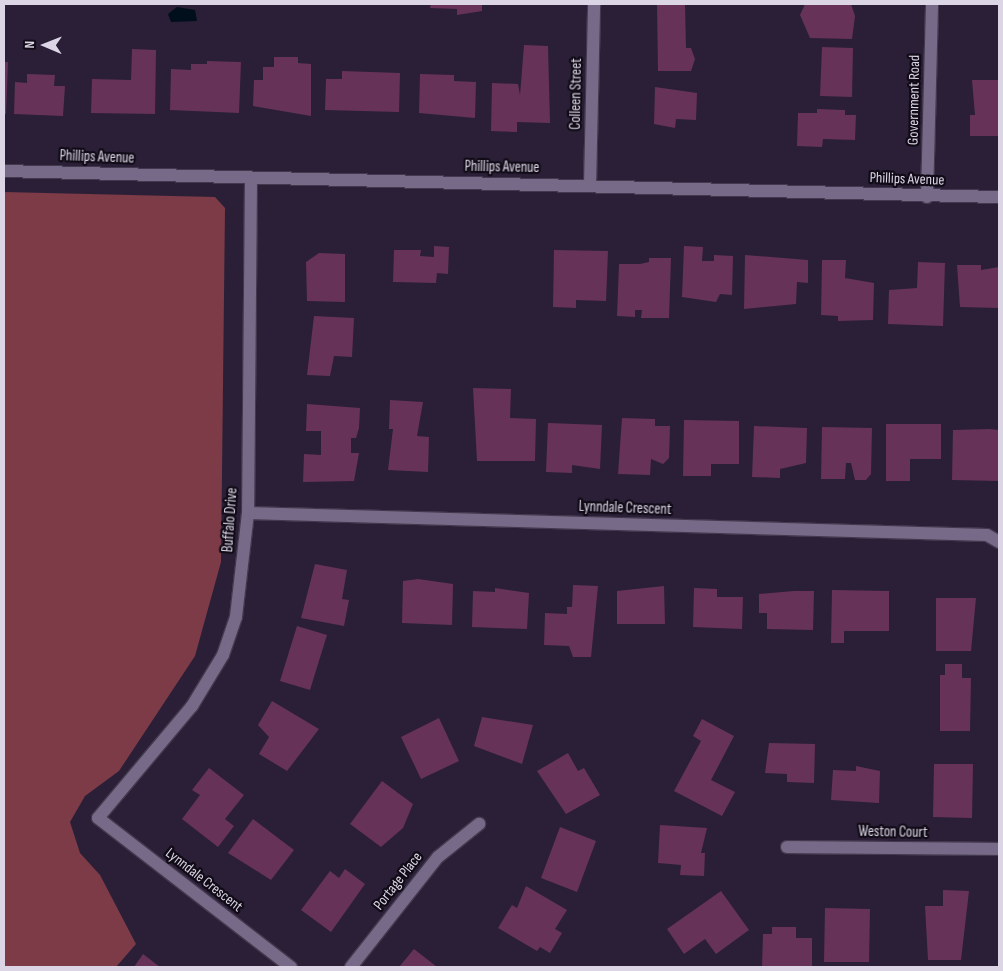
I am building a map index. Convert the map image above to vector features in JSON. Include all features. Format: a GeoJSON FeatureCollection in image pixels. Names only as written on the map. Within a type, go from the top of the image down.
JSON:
{"type":"FeatureCollection","features":[{"type":"Feature","properties":{"kind":"street","name":"Colleen Street"},"geometry":{"type":"LineString","coordinates":[[590,186],[594,4]]}},
{"type":"Feature","properties":{"kind":"street","name":"Government Road"},"geometry":{"type":"LineString","coordinates":[[927,197],[932,4]]}},
{"type":"Feature","properties":{"kind":"street","name":"Phillips Avenue"},"geometry":{"type":"LineString","coordinates":[[4,171],[999,198]]}},
{"type":"Feature","properties":{"kind":"street","name":"Buffalo Drive"},"geometry":{"type":"LineString","coordinates":[[98,818],[161,746],[223,655],[236,617],[248,513],[251,178]]}},
{"type":"Feature","properties":{"kind":"street","name":"Lynndale Crescent"},"geometry":{"type":"LineString","coordinates":[[248,513],[987,536],[999,542]]}},
{"type":"Feature","properties":{"kind":"street","name":"Lynndale Crescent"},"geometry":{"type":"LineString","coordinates":[[98,818],[291,967]]}},
{"type":"Feature","properties":{"kind":"street","name":"Portage Place"},"geometry":{"type":"LineString","coordinates":[[351,967],[438,858],[479,824]]}},
{"type":"Feature","properties":{"kind":"street","name":"Weston Court"},"geometry":{"type":"LineString","coordinates":[[787,847],[999,849]]}},
{"type":"Feature","properties":{"kind":"shaded area"},"geometry":{"type":"Polygon","coordinates":[[[4,192],[215,197],[225,208],[221,562],[195,656],[119,771],[85,796],[70,822],[80,853],[100,875],[136,944],[116,967],[4,967],[4,192]]]}},
{"type":"Feature","properties":{"kind":"water"},"geometry":{"type":"Polygon","coordinates":[[[177,7],[195,10],[197,21],[171,22],[168,14],[177,7]]]}},
{"type":"Feature","properties":{"kind":"building"},"geometry":{"type":"Polygon","coordinates":[[[431,4],[482,4],[482,11],[457,15],[457,9],[430,8],[431,4]]]}},
{"type":"Feature","properties":{"kind":"building"},"geometry":{"type":"Polygon","coordinates":[[[657,4],[685,4],[686,48],[691,48],[695,59],[691,71],[658,71],[657,4]]]}},
{"type":"Feature","properties":{"kind":"building"},"geometry":{"type":"Polygon","coordinates":[[[805,4],[851,4],[855,16],[852,39],[810,38],[800,15],[805,4]]]}},
{"type":"Feature","properties":{"kind":"building"},"geometry":{"type":"Polygon","coordinates":[[[524,45],[548,46],[550,123],[517,122],[517,132],[491,131],[492,83],[518,84],[520,95],[524,45]]]}},
{"type":"Feature","properties":{"kind":"building"},"geometry":{"type":"Polygon","coordinates":[[[822,47],[853,48],[852,97],[820,96],[822,47]]]}},
{"type":"Feature","properties":{"kind":"building"},"geometry":{"type":"Polygon","coordinates":[[[132,49],[156,50],[155,114],[91,113],[92,79],[131,80],[132,49]]]}},
{"type":"Feature","properties":{"kind":"building"},"geometry":{"type":"Polygon","coordinates":[[[274,57],[298,57],[298,63],[311,64],[311,116],[253,106],[254,80],[263,80],[263,67],[274,67],[274,57]]]}},
{"type":"Feature","properties":{"kind":"building"},"geometry":{"type":"Polygon","coordinates":[[[207,61],[241,62],[239,113],[170,110],[171,69],[191,70],[191,64],[207,64],[207,61]]]}},
{"type":"Feature","properties":{"kind":"building"},"geometry":{"type":"Polygon","coordinates":[[[4,62],[8,62],[6,114],[4,114],[4,62]]]}},
{"type":"Feature","properties":{"kind":"building"},"geometry":{"type":"Polygon","coordinates":[[[342,71],[400,73],[399,112],[325,110],[326,79],[342,79],[342,71]]]}},
{"type":"Feature","properties":{"kind":"building"},"geometry":{"type":"Polygon","coordinates":[[[27,74],[55,75],[54,86],[65,86],[63,116],[14,114],[15,82],[27,83],[27,74]]]}},
{"type":"Feature","properties":{"kind":"building"},"geometry":{"type":"Polygon","coordinates":[[[420,74],[454,75],[454,81],[476,82],[475,118],[419,113],[420,74]]]}},
{"type":"Feature","properties":{"kind":"building"},"geometry":{"type":"Polygon","coordinates":[[[972,80],[999,80],[999,136],[970,136],[970,115],[975,115],[972,80]]]}},
{"type":"Feature","properties":{"kind":"building"},"geometry":{"type":"Polygon","coordinates":[[[655,87],[697,93],[696,120],[676,119],[675,128],[654,124],[655,87]]]}},
{"type":"Feature","properties":{"kind":"building"},"geometry":{"type":"Polygon","coordinates":[[[817,109],[845,110],[845,115],[856,115],[855,140],[823,139],[822,147],[797,146],[798,113],[817,113],[817,109]]]}},
{"type":"Feature","properties":{"kind":"building"},"geometry":{"type":"Polygon","coordinates":[[[434,246],[449,247],[448,274],[437,273],[436,283],[393,282],[394,250],[421,250],[420,256],[434,257],[434,246]]]}},
{"type":"Feature","properties":{"kind":"building"},"geometry":{"type":"Polygon","coordinates":[[[684,246],[703,247],[702,261],[714,261],[714,255],[733,256],[732,295],[720,294],[716,302],[682,297],[684,246]]]}},
{"type":"Feature","properties":{"kind":"building"},"geometry":{"type":"Polygon","coordinates":[[[554,250],[608,251],[606,301],[576,300],[576,308],[553,307],[554,250]]]}},
{"type":"Feature","properties":{"kind":"building"},"geometry":{"type":"Polygon","coordinates":[[[319,253],[345,254],[345,302],[307,301],[306,262],[319,253]]]}},
{"type":"Feature","properties":{"kind":"building"},"geometry":{"type":"Polygon","coordinates":[[[745,255],[808,260],[808,283],[797,282],[796,304],[744,309],[745,255]]]}},
{"type":"Feature","properties":{"kind":"building"},"geometry":{"type":"Polygon","coordinates":[[[649,258],[671,258],[669,318],[641,318],[642,310],[635,310],[635,317],[617,316],[619,264],[640,264],[649,262],[649,258]]]}},
{"type":"Feature","properties":{"kind":"building"},"geometry":{"type":"Polygon","coordinates":[[[822,260],[846,260],[845,278],[874,283],[873,320],[838,321],[838,316],[821,315],[822,260]]]}},
{"type":"Feature","properties":{"kind":"building"},"geometry":{"type":"Polygon","coordinates":[[[918,262],[945,263],[943,326],[888,324],[889,290],[917,288],[918,262]]]}},
{"type":"Feature","properties":{"kind":"building"},"geometry":{"type":"Polygon","coordinates":[[[957,265],[981,265],[981,270],[999,267],[999,308],[960,307],[957,265]]]}},
{"type":"Feature","properties":{"kind":"building"},"geometry":{"type":"Polygon","coordinates":[[[314,316],[354,318],[352,357],[334,356],[330,376],[307,375],[314,316]]]}},
{"type":"Feature","properties":{"kind":"building"},"geometry":{"type":"Polygon","coordinates":[[[473,388],[511,389],[510,418],[536,419],[535,461],[477,461],[473,388]]]}},
{"type":"Feature","properties":{"kind":"building"},"geometry":{"type":"Polygon","coordinates":[[[390,400],[423,402],[417,436],[429,437],[428,472],[388,470],[393,429],[389,429],[390,400]]]}},
{"type":"Feature","properties":{"kind":"building"},"geometry":{"type":"Polygon","coordinates":[[[307,404],[360,408],[359,428],[356,438],[351,438],[351,453],[359,453],[354,481],[303,482],[304,454],[321,455],[321,431],[306,431],[307,404]]]}},
{"type":"Feature","properties":{"kind":"building"},"geometry":{"type":"Polygon","coordinates":[[[622,418],[655,419],[655,426],[670,426],[669,458],[663,464],[651,459],[650,475],[618,474],[622,418]]]}},
{"type":"Feature","properties":{"kind":"building"},"geometry":{"type":"Polygon","coordinates":[[[684,420],[739,421],[739,464],[711,464],[711,476],[683,476],[684,420]]]}},
{"type":"Feature","properties":{"kind":"building"},"geometry":{"type":"Polygon","coordinates":[[[548,423],[602,425],[600,469],[572,465],[572,473],[546,472],[548,423]]]}},
{"type":"Feature","properties":{"kind":"building"},"geometry":{"type":"Polygon","coordinates":[[[886,424],[941,424],[941,459],[910,459],[910,481],[886,481],[886,424]]]}},
{"type":"Feature","properties":{"kind":"building"},"geometry":{"type":"Polygon","coordinates":[[[754,426],[807,428],[806,463],[780,469],[780,478],[752,477],[754,426]]]}},
{"type":"Feature","properties":{"kind":"building"},"geometry":{"type":"Polygon","coordinates":[[[822,427],[872,428],[871,474],[866,480],[855,480],[851,463],[846,463],[845,479],[821,479],[822,427]]]}},
{"type":"Feature","properties":{"kind":"building"},"geometry":{"type":"Polygon","coordinates":[[[953,430],[999,430],[999,481],[952,480],[953,430]]]}},
{"type":"Feature","properties":{"kind":"building"},"geometry":{"type":"Polygon","coordinates":[[[315,564],[347,570],[342,599],[349,600],[344,626],[301,618],[315,564]]]}},
{"type":"Feature","properties":{"kind":"building"},"geometry":{"type":"Polygon","coordinates":[[[418,579],[453,584],[452,625],[402,623],[403,581],[418,579]]]}},
{"type":"Feature","properties":{"kind":"building"},"geometry":{"type":"Polygon","coordinates":[[[573,585],[598,586],[591,657],[573,657],[569,646],[544,645],[545,613],[567,614],[567,607],[572,607],[573,585]]]}},
{"type":"Feature","properties":{"kind":"building"},"geometry":{"type":"Polygon","coordinates":[[[664,586],[665,624],[617,624],[617,591],[664,586]]]}},
{"type":"Feature","properties":{"kind":"building"},"geometry":{"type":"Polygon","coordinates":[[[495,588],[529,593],[527,629],[472,627],[473,591],[495,592],[495,588]]]}},
{"type":"Feature","properties":{"kind":"building"},"geometry":{"type":"Polygon","coordinates":[[[694,588],[717,589],[717,597],[743,597],[742,629],[693,627],[694,588]]]}},
{"type":"Feature","properties":{"kind":"building"},"geometry":{"type":"Polygon","coordinates":[[[832,590],[889,591],[889,631],[844,631],[844,643],[831,643],[832,590]]]}},
{"type":"Feature","properties":{"kind":"building"},"geometry":{"type":"Polygon","coordinates":[[[814,591],[813,630],[767,629],[767,613],[759,613],[759,594],[814,591]]]}},
{"type":"Feature","properties":{"kind":"building"},"geometry":{"type":"Polygon","coordinates":[[[936,598],[976,598],[971,651],[936,651],[936,598]]]}},
{"type":"Feature","properties":{"kind":"building"},"geometry":{"type":"Polygon","coordinates":[[[297,626],[327,635],[310,690],[280,681],[297,626]]]}},
{"type":"Feature","properties":{"kind":"building"},"geometry":{"type":"Polygon","coordinates":[[[945,664],[962,664],[962,678],[971,678],[970,731],[940,731],[940,675],[945,675],[945,664]]]}},
{"type":"Feature","properties":{"kind":"building"},"geometry":{"type":"Polygon","coordinates":[[[272,701],[319,729],[287,771],[259,754],[269,737],[258,725],[272,701]]]}},
{"type":"Feature","properties":{"kind":"building"},"geometry":{"type":"Polygon","coordinates":[[[482,717],[533,725],[522,764],[474,746],[482,717]]]}},
{"type":"Feature","properties":{"kind":"building"},"geometry":{"type":"Polygon","coordinates":[[[439,718],[459,761],[421,779],[401,737],[439,718]]]}},
{"type":"Feature","properties":{"kind":"building"},"geometry":{"type":"Polygon","coordinates":[[[702,719],[734,736],[711,780],[735,792],[722,816],[674,791],[701,741],[693,736],[702,719]]]}},
{"type":"Feature","properties":{"kind":"building"},"geometry":{"type":"Polygon","coordinates":[[[769,743],[815,744],[814,783],[787,782],[787,774],[765,773],[769,743]]]}},
{"type":"Feature","properties":{"kind":"building"},"geometry":{"type":"Polygon","coordinates":[[[568,753],[578,771],[584,768],[600,795],[566,814],[537,771],[568,753]]]}},
{"type":"Feature","properties":{"kind":"building"},"geometry":{"type":"Polygon","coordinates":[[[934,764],[973,764],[972,818],[933,817],[934,764]]]}},
{"type":"Feature","properties":{"kind":"building"},"geometry":{"type":"Polygon","coordinates":[[[856,766],[880,771],[879,803],[831,800],[833,770],[856,771],[856,766]]]}},
{"type":"Feature","properties":{"kind":"building"},"geometry":{"type":"Polygon","coordinates":[[[209,768],[244,795],[225,819],[234,826],[218,847],[182,819],[200,795],[192,790],[209,768]]]}},
{"type":"Feature","properties":{"kind":"building"},"geometry":{"type":"Polygon","coordinates":[[[382,781],[413,804],[403,828],[381,847],[350,824],[382,781]]]}},
{"type":"Feature","properties":{"kind":"building"},"geometry":{"type":"Polygon","coordinates":[[[253,819],[294,850],[271,880],[228,853],[253,819]]]}},
{"type":"Feature","properties":{"kind":"building"},"geometry":{"type":"Polygon","coordinates":[[[660,825],[707,828],[701,853],[705,853],[704,876],[680,875],[681,865],[658,863],[660,825]]]}},
{"type":"Feature","properties":{"kind":"building"},"geometry":{"type":"Polygon","coordinates":[[[560,827],[596,841],[577,892],[541,878],[560,827]]]}},
{"type":"Feature","properties":{"kind":"building"},"geometry":{"type":"Polygon","coordinates":[[[345,869],[365,884],[331,932],[301,910],[330,871],[339,878],[345,869]]]}},
{"type":"Feature","properties":{"kind":"building"},"geometry":{"type":"Polygon","coordinates":[[[526,886],[567,910],[555,929],[562,933],[550,953],[540,947],[537,951],[498,928],[512,905],[517,908],[526,886]]]}},
{"type":"Feature","properties":{"kind":"building"},"geometry":{"type":"Polygon","coordinates":[[[943,890],[969,891],[961,960],[928,960],[925,906],[943,906],[943,890]]]}},
{"type":"Feature","properties":{"kind":"building"},"geometry":{"type":"Polygon","coordinates":[[[721,891],[749,930],[716,954],[705,939],[684,954],[667,929],[721,891]]]}},
{"type":"Feature","properties":{"kind":"building"},"geometry":{"type":"Polygon","coordinates":[[[825,908],[870,909],[869,962],[824,962],[825,908]]]}},
{"type":"Feature","properties":{"kind":"building"},"geometry":{"type":"Polygon","coordinates":[[[772,927],[796,927],[796,938],[812,938],[812,967],[762,967],[763,934],[772,934],[772,927]]]}},
{"type":"Feature","properties":{"kind":"building"},"geometry":{"type":"Polygon","coordinates":[[[414,949],[437,967],[399,967],[414,949]]]}},
{"type":"Feature","properties":{"kind":"building"},"geometry":{"type":"Polygon","coordinates":[[[143,954],[160,967],[134,967],[143,954]]]}}]}
